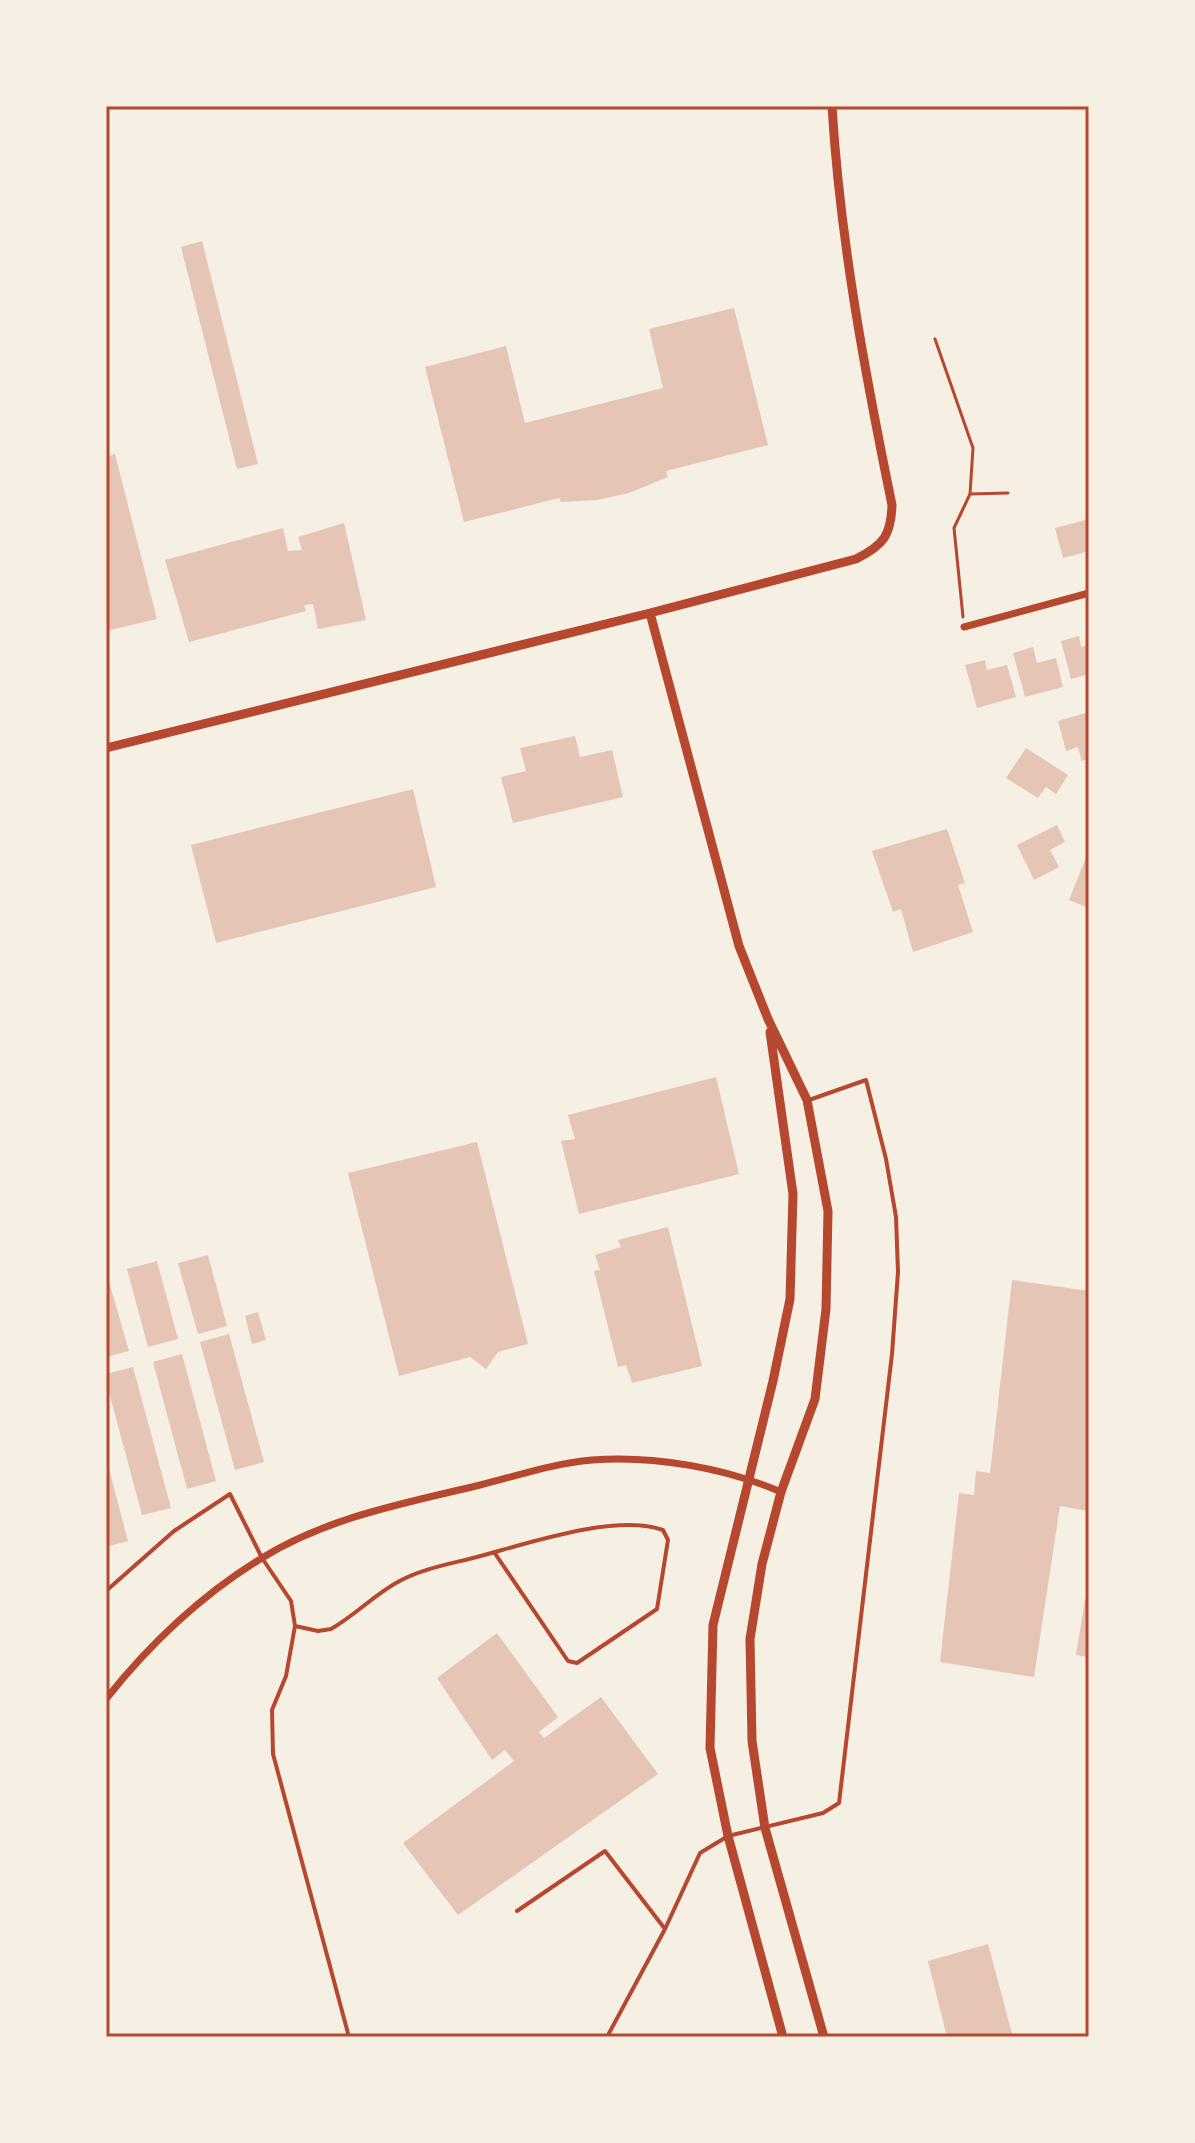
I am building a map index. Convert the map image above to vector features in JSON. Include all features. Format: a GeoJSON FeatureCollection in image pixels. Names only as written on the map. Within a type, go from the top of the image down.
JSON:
{"type":"FeatureCollection","features":[{"type":"Feature","properties":{"kind":"street"},"geometry":{"type":"LineString","coordinates":[[106,748],[650,613],[856,559],[872,551],[891,527],[892,505],[862,351],[847,251],[832,106]]}},
{"type":"Feature","properties":{"kind":"street"},"geometry":{"type":"LineString","coordinates":[[964,627],[1089,593]]}},
{"type":"Feature","properties":{"kind":"street"},"geometry":{"type":"LineString","coordinates":[[650,613],[739,946],[768,1019],[807,1100],[828,1211],[826,1309],[815,1399],[781,1492],[762,1564],[750,1639],[752,1741],[765,1828],[824,2037]]}},
{"type":"Feature","properties":{"kind":"street"},"geometry":{"type":"LineString","coordinates":[[768,1019],[793,1194],[790,1299],[713,1625],[710,1748],[728,1836],[783,2037]]}},
{"type":"Feature","properties":{"kind":"street"},"geometry":{"type":"LineString","coordinates":[[106,1699],[183,1616],[262,1558],[309,1534],[369,1513],[591,1460],[641,1460],[748,1478],[781,1492]]}},
{"type":"Feature","properties":{"kind":"lane"},"geometry":{"type":"LineString","coordinates":[[607,2037],[665,1929],[700,1853],[728,1836],[823,1813],[839,1803],[892,1354],[898,1272],[896,1217],[886,1159],[866,1080],[807,1100]]}},
{"type":"Feature","properties":{"kind":"lane"},"geometry":{"type":"LineString","coordinates":[[106,1591],[174,1531],[230,1494],[262,1558],[291,1601],[295,1626],[286,1676],[272,1710],[273,1754],[349,2037]]}},
{"type":"Feature","properties":{"kind":"lane"},"geometry":{"type":"LineString","coordinates":[[295,1626],[318,1631],[331,1629],[405,1578],[494,1552],[562,1535],[606,1527],[649,1525],[663,1530],[668,1540],[657,1609],[577,1663],[568,1661],[494,1552]]}},
{"type":"Feature","properties":{"kind":"lane"},"geometry":{"type":"LineString","coordinates":[[517,1911],[605,1851],[665,1929]]}},
{"type":"Feature","properties":{"kind":"path"},"geometry":{"type":"LineString","coordinates":[[935,339],[973,448],[970,494],[954,528],[964,627]]}},
{"type":"Feature","properties":{"kind":"path"},"geometry":{"type":"LineString","coordinates":[[970,494],[1008,493]]}},
{"type":"Feature","properties":{"kind":"building"},"geometry":{"type":"Polygon","coordinates":[[[202,241],[258,464],[237,469],[181,247],[202,241]]]}},
{"type":"Feature","properties":{"kind":"building"},"geometry":{"type":"Polygon","coordinates":[[[734,308],[768,445],[666,471],[668,477],[629,493],[597,500],[561,502],[559,498],[464,522],[425,367],[506,346],[525,423],[663,388],[649,329],[734,308]]]}},
{"type":"Feature","properties":{"kind":"building"},"geometry":{"type":"Polygon","coordinates":[[[115,454],[157,619],[106,631],[106,457],[115,454]]]}},
{"type":"Feature","properties":{"kind":"building"},"geometry":{"type":"Polygon","coordinates":[[[1089,519],[1089,551],[1063,558],[1055,528],[1089,519]]]}},
{"type":"Feature","properties":{"kind":"building"},"geometry":{"type":"Polygon","coordinates":[[[344,523],[366,620],[318,629],[313,604],[304,605],[306,611],[189,642],[165,560],[283,528],[288,551],[302,550],[298,537],[344,523]]]}},
{"type":"Feature","properties":{"kind":"building"},"geometry":{"type":"Polygon","coordinates":[[[1079,636],[1081,647],[1089,645],[1089,674],[1071,679],[1061,641],[1079,636]]]}},
{"type":"Feature","properties":{"kind":"building"},"geometry":{"type":"Polygon","coordinates":[[[1033,647],[1037,663],[1056,658],[1063,687],[1025,697],[1013,653],[1033,647]]]}},
{"type":"Feature","properties":{"kind":"building"},"geometry":{"type":"Polygon","coordinates":[[[985,660],[987,670],[1007,665],[1016,697],[977,708],[965,665],[985,660]]]}},
{"type":"Feature","properties":{"kind":"building"},"geometry":{"type":"Polygon","coordinates":[[[1089,712],[1089,759],[1082,761],[1078,747],[1066,751],[1058,721],[1089,712]]]}},
{"type":"Feature","properties":{"kind":"building"},"geometry":{"type":"Polygon","coordinates":[[[575,736],[580,757],[612,750],[623,797],[513,823],[501,777],[526,771],[520,748],[575,736]]]}},
{"type":"Feature","properties":{"kind":"building"},"geometry":{"type":"Polygon","coordinates":[[[1026,748],[1068,775],[1056,794],[1046,787],[1038,798],[1006,778],[1026,748]]]}},
{"type":"Feature","properties":{"kind":"building"},"geometry":{"type":"Polygon","coordinates":[[[413,789],[436,887],[216,943],[191,845],[413,789]]]}},
{"type":"Feature","properties":{"kind":"building"},"geometry":{"type":"Polygon","coordinates":[[[1057,825],[1065,842],[1050,850],[1059,867],[1034,880],[1017,845],[1057,825]]]}},
{"type":"Feature","properties":{"kind":"building"},"geometry":{"type":"Polygon","coordinates":[[[947,829],[965,883],[958,885],[973,932],[913,952],[901,909],[893,912],[872,851],[947,829]]]}},
{"type":"Feature","properties":{"kind":"building"},"geometry":{"type":"Polygon","coordinates":[[[1085,860],[1089,862],[1089,908],[1069,900],[1085,860]]]}},
{"type":"Feature","properties":{"kind":"building"},"geometry":{"type":"Polygon","coordinates":[[[716,1077],[739,1174],[579,1214],[561,1141],[575,1139],[568,1115],[716,1077]]]}},
{"type":"Feature","properties":{"kind":"building"},"geometry":{"type":"Polygon","coordinates":[[[477,1142],[528,1344],[498,1352],[486,1369],[470,1357],[399,1376],[348,1173],[477,1142]]]}},
{"type":"Feature","properties":{"kind":"building"},"geometry":{"type":"Polygon","coordinates":[[[668,1227],[702,1366],[632,1383],[626,1365],[618,1367],[594,1271],[600,1270],[595,1255],[621,1247],[618,1240],[668,1227]]]}},
{"type":"Feature","properties":{"kind":"building"},"geometry":{"type":"Polygon","coordinates":[[[208,1255],[227,1326],[198,1334],[178,1263],[208,1255]]]}},
{"type":"Feature","properties":{"kind":"building"},"geometry":{"type":"Polygon","coordinates":[[[157,1261],[178,1339],[148,1347],[127,1269],[157,1261]]]}},
{"type":"Feature","properties":{"kind":"building"},"geometry":{"type":"Polygon","coordinates":[[[106,1271],[129,1351],[106,1357],[106,1271]]]}},
{"type":"Feature","properties":{"kind":"building"},"geometry":{"type":"Polygon","coordinates":[[[1012,1280],[1089,1291],[1088,1511],[1060,1506],[1034,1677],[940,1662],[959,1493],[974,1495],[976,1471],[990,1473],[1012,1280]]]}},
{"type":"Feature","properties":{"kind":"building"},"geometry":{"type":"Polygon","coordinates":[[[258,1312],[266,1340],[252,1344],[245,1316],[258,1312]]]}},
{"type":"Feature","properties":{"kind":"building"},"geometry":{"type":"Polygon","coordinates":[[[229,1334],[264,1462],[235,1470],[200,1342],[229,1334]]]}},
{"type":"Feature","properties":{"kind":"building"},"geometry":{"type":"Polygon","coordinates":[[[182,1354],[216,1481],[187,1489],[153,1362],[182,1354]]]}},
{"type":"Feature","properties":{"kind":"building"},"geometry":{"type":"Polygon","coordinates":[[[133,1367],[171,1508],[142,1515],[106,1381],[106,1374],[133,1367]]]}},
{"type":"Feature","properties":{"kind":"building"},"geometry":{"type":"Polygon","coordinates":[[[106,1462],[128,1541],[106,1547],[106,1462]]]}},
{"type":"Feature","properties":{"kind":"building"},"geometry":{"type":"Polygon","coordinates":[[[1085,1599],[1089,1599],[1089,1657],[1076,1655],[1085,1599]]]}},
{"type":"Feature","properties":{"kind":"building"},"geometry":{"type":"Polygon","coordinates":[[[497,1633],[558,1717],[539,1732],[544,1738],[601,1697],[658,1774],[458,1915],[403,1843],[514,1761],[505,1750],[492,1760],[437,1678],[497,1633]]]}},
{"type":"Feature","properties":{"kind":"building"},"geometry":{"type":"Polygon","coordinates":[[[988,1944],[1013,2037],[947,2037],[928,1961],[988,1944]]]}}]}
